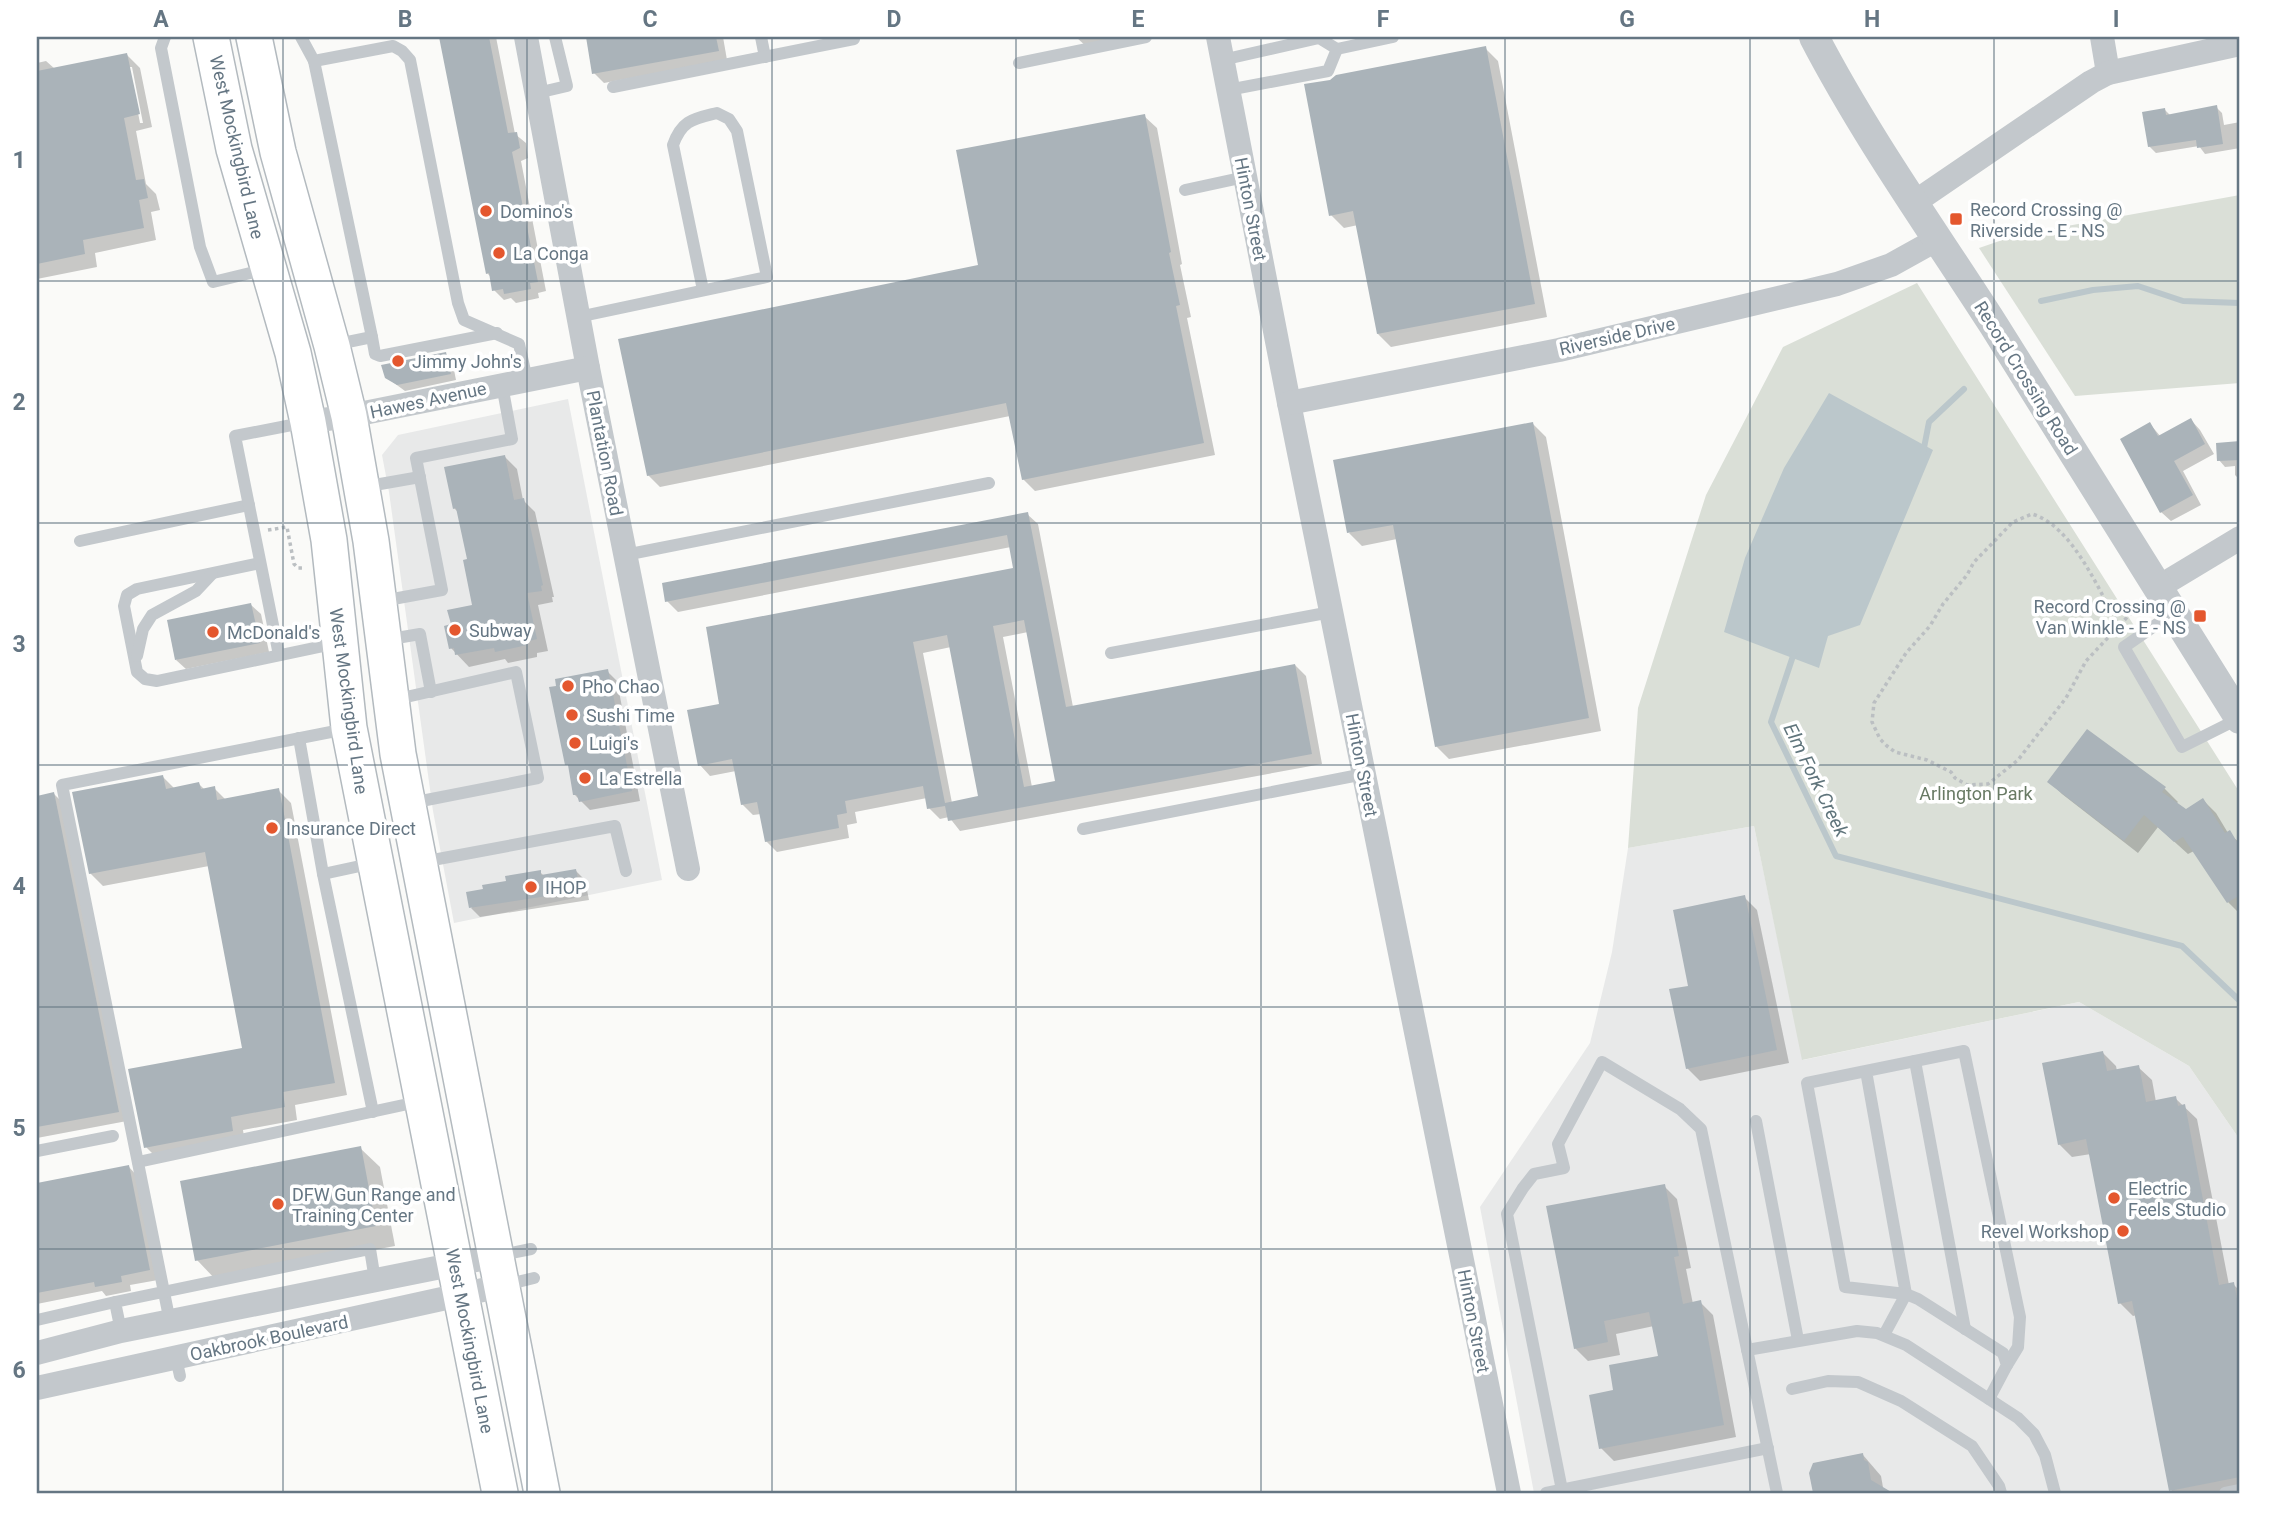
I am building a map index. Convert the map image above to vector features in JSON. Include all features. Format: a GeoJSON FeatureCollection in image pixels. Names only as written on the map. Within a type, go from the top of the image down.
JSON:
{"type":"FeatureCollection","features":[{"type":"Feature","properties":{"kind":"main road","name":"West Mockingbird Lane"},"geometry":{"type":"LineString","coordinates":[[211,37],[234,149],[293,353],[308,422],[329,540],[349,728],[500,1493]]}},
{"type":"Feature","properties":{"kind":"main road"},"geometry":{"type":"LineString","coordinates":[[254,37],[278,152],[349,416],[362,487],[389,701],[407,803],[510,1274],[542,1493]]}},
{"type":"Feature","properties":{"kind":"main road"},"geometry":{"type":"LineString","coordinates":[[374,862],[417,858]]}},
{"type":"Feature","properties":{"kind":"street","name":"Plantation Road"},"geometry":{"type":"LineString","coordinates":[[526,37],[578,317],[689,874]]}},
{"type":"Feature","properties":{"kind":"street","name":"Record Crossing Road"},"geometry":{"type":"LineString","coordinates":[[1814,37],[1842,89],[1913,204],[2022,370],[2240,719]]}},
{"type":"Feature","properties":{"kind":"street"},"geometry":{"type":"LineString","coordinates":[[2102,37],[2108,72]]}},
{"type":"Feature","properties":{"kind":"street"},"geometry":{"type":"LineString","coordinates":[[1913,204],[2108,72],[2240,44]]}},
{"type":"Feature","properties":{"kind":"street","name":"Hinton Street"},"geometry":{"type":"LineString","coordinates":[[1220,48],[1509,1493]]}},
{"type":"Feature","properties":{"kind":"street","name":"Riverside Drive"},"geometry":{"type":"LineString","coordinates":[[1289,403],[1559,350],[1836,284],[1891,265],[1936,240]]}},
{"type":"Feature","properties":{"kind":"street","name":"Hawes Avenue"},"geometry":{"type":"LineString","coordinates":[[308,422],[588,368]]}},
{"type":"Feature","properties":{"kind":"street"},"geometry":{"type":"LineString","coordinates":[[2157,588],[2240,538]]}},
{"type":"Feature","properties":{"kind":"street","name":"Oakbrook Boulevard"},"geometry":{"type":"LineString","coordinates":[[37,1353],[121,1331],[375,1280],[458,1280],[510,1274]]}},
{"type":"Feature","properties":{"kind":"street","name":"Oakbrook Boulevard"},"geometry":{"type":"LineString","coordinates":[[37,1388],[178,1367],[458,1280]]}},
{"type":"Feature","properties":{"kind":"street"},"geometry":{"type":"LineString","coordinates":[[170,1322],[178,1367]]}},
{"type":"Feature","properties":{"kind":"lane"},"geometry":{"type":"LineString","coordinates":[[165,37],[161,48],[195,225],[213,282],[267,269]]}},
{"type":"Feature","properties":{"kind":"lane"},"geometry":{"type":"LineString","coordinates":[[301,37],[314,61],[375,354],[497,333]]}},
{"type":"Feature","properties":{"kind":"lane"},"geometry":{"type":"LineString","coordinates":[[537,93],[567,86],[555,37]]}},
{"type":"Feature","properties":{"kind":"lane"},"geometry":{"type":"LineString","coordinates":[[761,37],[765,57]]}},
{"type":"Feature","properties":{"kind":"lane"},"geometry":{"type":"LineString","coordinates":[[1018,62],[1146,37]]}},
{"type":"Feature","properties":{"kind":"lane"},"geometry":{"type":"LineString","coordinates":[[1220,48],[1319,38],[1337,49],[1393,37]]}},
{"type":"Feature","properties":{"kind":"lane"},"geometry":{"type":"LineString","coordinates":[[613,87],[855,39]]}},
{"type":"Feature","properties":{"kind":"lane"},"geometry":{"type":"LineString","coordinates":[[314,61],[393,47],[402,51],[410,60],[458,303],[464,320],[519,344],[527,380]]}},
{"type":"Feature","properties":{"kind":"lane"},"geometry":{"type":"LineString","coordinates":[[1228,90],[1328,71],[1337,49]]}},
{"type":"Feature","properties":{"kind":"lane"},"geometry":{"type":"LineString","coordinates":[[578,317],[767,277],[737,131],[729,119],[717,113],[691,119],[678,130],[673,145],[703,290]]}},
{"type":"Feature","properties":{"kind":"lane"},"geometry":{"type":"LineString","coordinates":[[1185,190],[1245,177]]}},
{"type":"Feature","properties":{"kind":"lane"},"geometry":{"type":"LineString","coordinates":[[332,346],[372,337]]}},
{"type":"Feature","properties":{"kind":"lane"},"geometry":{"type":"LineString","coordinates":[[378,602],[442,590],[416,458],[512,439],[502,385]]}},
{"type":"Feature","properties":{"kind":"lane"},"geometry":{"type":"LineString","coordinates":[[279,655],[235,436],[308,422]]}},
{"type":"Feature","properties":{"kind":"lane"},"geometry":{"type":"LineString","coordinates":[[362,487],[419,477]]}},
{"type":"Feature","properties":{"kind":"lane"},"geometry":{"type":"LineString","coordinates":[[625,555],[989,483]]}},
{"type":"Feature","properties":{"kind":"lane"},"geometry":{"type":"LineString","coordinates":[[80,541],[249,505]]}},
{"type":"Feature","properties":{"kind":"lane"},"geometry":{"type":"LineString","coordinates":[[261,563],[136,589],[127,595],[124,606],[137,672],[145,679],[157,681],[339,643]]}},
{"type":"Feature","properties":{"kind":"lane"},"geometry":{"type":"LineString","coordinates":[[136,664],[143,629],[152,615],[196,590],[212,573]]}},
{"type":"Feature","properties":{"kind":"lane"},"geometry":{"type":"LineString","coordinates":[[1111,653],[1331,612]]}},
{"type":"Feature","properties":{"kind":"lane"},"geometry":{"type":"LineString","coordinates":[[2173,613],[2124,647],[2182,747],[2240,719]]}},
{"type":"Feature","properties":{"kind":"lane"},"geometry":{"type":"LineString","coordinates":[[382,640],[420,634],[430,692]]}},
{"type":"Feature","properties":{"kind":"lane"},"geometry":{"type":"LineString","coordinates":[[389,701],[516,672],[538,778],[407,803]]}},
{"type":"Feature","properties":{"kind":"lane"},"geometry":{"type":"LineString","coordinates":[[170,1322],[62,785],[349,728]]}},
{"type":"Feature","properties":{"kind":"lane"},"geometry":{"type":"LineString","coordinates":[[299,738],[323,874],[373,1112]]}},
{"type":"Feature","properties":{"kind":"lane"},"geometry":{"type":"LineString","coordinates":[[1083,830],[1364,774]]}},
{"type":"Feature","properties":{"kind":"lane"},"geometry":{"type":"LineString","coordinates":[[417,858],[615,826],[626,872]]}},
{"type":"Feature","properties":{"kind":"lane"},"geometry":{"type":"LineString","coordinates":[[323,874],[374,862]]}},
{"type":"Feature","properties":{"kind":"lane"},"geometry":{"type":"LineString","coordinates":[[1989,1399],[2018,1347],[2020,1317],[1964,1051],[1807,1083],[1845,1287],[1906,1294],[1918,1299],[2003,1353],[2007,1365]]}},
{"type":"Feature","properties":{"kind":"lane"},"geometry":{"type":"LineString","coordinates":[[1915,1061],[1965,1329]]}},
{"type":"Feature","properties":{"kind":"lane"},"geometry":{"type":"LineString","coordinates":[[1562,1490],[1507,1214],[1522,1188],[1534,1174],[1564,1168],[1558,1144],[1602,1062],[1680,1108],[1701,1129],[1777,1493]]}},
{"type":"Feature","properties":{"kind":"lane"},"geometry":{"type":"LineString","coordinates":[[1866,1070],[1906,1294],[1884,1335]]}},
{"type":"Feature","properties":{"kind":"lane"},"geometry":{"type":"LineString","coordinates":[[138,1162],[422,1101]]}},
{"type":"Feature","properties":{"kind":"lane"},"geometry":{"type":"LineString","coordinates":[[1756,1121],[1798,1340]]}},
{"type":"Feature","properties":{"kind":"lane"},"geometry":{"type":"LineString","coordinates":[[37,1151],[113,1136]]}},
{"type":"Feature","properties":{"kind":"lane"},"geometry":{"type":"LineString","coordinates":[[510,1274],[531,1249]]}},
{"type":"Feature","properties":{"kind":"lane"},"geometry":{"type":"LineString","coordinates":[[37,1320],[370,1250],[375,1280]]}},
{"type":"Feature","properties":{"kind":"lane"},"geometry":{"type":"LineString","coordinates":[[116,1302],[121,1331]]}},
{"type":"Feature","properties":{"kind":"lane"},"geometry":{"type":"LineString","coordinates":[[1747,1350],[1857,1331],[1884,1335],[1906,1345],[2018,1418],[2034,1434],[2045,1455],[2055,1493]]}},
{"type":"Feature","properties":{"kind":"lane"},"geometry":{"type":"LineString","coordinates":[[1792,1389],[1828,1381],[1858,1382],[1900,1401],[1972,1446],[2001,1493]]}},
{"type":"Feature","properties":{"kind":"lane"},"geometry":{"type":"LineString","coordinates":[[1546,1493],[1768,1448]]}},
{"type":"Feature","properties":{"kind":"lane"},"geometry":{"type":"LineString","coordinates":[[2225,1493],[2240,1490]]}},
{"type":"Feature","properties":{"kind":"path"},"geometry":{"type":"LineString","coordinates":[[2119,626],[2068,537],[2055,525],[2032,514],[2013,522],[1974,562],[1930,626],[1906,653],[1874,703],[1872,713],[1875,731],[1895,752],[1927,760],[1951,772],[1955,778],[1967,785],[1988,784],[2018,760],[2066,698],[2086,661],[2119,626],[2132,612]]}},
{"type":"Feature","properties":{"kind":"path"},"geometry":{"type":"LineString","coordinates":[[267,531],[287,527],[294,564],[298,568],[306,568]]}},
{"type":"Feature","properties":{"kind":"shaded area"},"geometry":{"type":"Polygon","coordinates":[[[1829,393],[1933,450],[1860,625],[1828,636],[1819,668],[1724,632],[1745,558],[1784,468],[1829,393]]]}},
{"type":"Feature","properties":{"kind":"shaded area"},"geometry":{"type":"Polygon","coordinates":[[[568,399],[662,880],[454,923],[433,811],[382,455],[398,435],[568,399]]]}},
{"type":"Feature","properties":{"kind":"shaded area"},"geometry":{"type":"Polygon","coordinates":[[[1754,826],[1803,1060],[2079,1002],[2189,1066],[2240,1140],[2240,1493],[1534,1493],[1480,1207],[1590,1043],[1612,952],[1628,848],[1754,826]]]}},
{"type":"Feature","properties":{"kind":"green space"},"geometry":{"type":"Polygon","coordinates":[[[2240,195],[2240,383],[2075,396],[1979,248],[2017,235],[2240,195]]]}},
{"type":"Feature","properties":{"kind":"green space","name":"Arlington Park"},"geometry":{"type":"Polygon","coordinates":[[[1917,283],[2240,793],[2240,1140],[2189,1066],[2079,1002],[1802,1060],[1754,826],[1628,848],[1638,708],[1706,495],[1783,347],[1917,283]]]}},
{"type":"Feature","properties":{"kind":"building"},"geometry":{"type":"Polygon","coordinates":[[[439,37],[489,37],[508,133],[517,132],[520,148],[512,152],[538,282],[530,283],[531,289],[504,294],[503,289],[492,291],[489,273],[486,274],[439,37]]]}},
{"type":"Feature","properties":{"kind":"building"},"geometry":{"type":"Polygon","coordinates":[[[586,37],[716,37],[719,51],[592,74],[586,37]]]}},
{"type":"Feature","properties":{"kind":"building"},"geometry":{"type":"Polygon","coordinates":[[[1486,46],[1535,304],[1377,334],[1353,211],[1329,216],[1304,84],[1330,80],[1336,75],[1486,46]]]}},
{"type":"Feature","properties":{"kind":"building"},"geometry":{"type":"Polygon","coordinates":[[[127,53],[140,114],[124,118],[136,180],[144,179],[148,198],[139,200],[144,228],[83,240],[85,254],[37,264],[37,71],[127,53]]]}},
{"type":"Feature","properties":{"kind":"building"},"geometry":{"type":"Polygon","coordinates":[[[2217,105],[2223,144],[2197,148],[2196,140],[2148,147],[2142,112],[2165,108],[2166,115],[2217,105]]]}},
{"type":"Feature","properties":{"kind":"building"},"geometry":{"type":"Polygon","coordinates":[[[1145,114],[1180,305],[1176,306],[1204,443],[1022,480],[1006,403],[647,476],[618,339],[978,265],[956,150],[1145,114]]]}},
{"type":"Feature","properties":{"kind":"building"},"geometry":{"type":"Polygon","coordinates":[[[446,352],[451,374],[397,385],[385,378],[381,365],[446,352]]]}},
{"type":"Feature","properties":{"kind":"building"},"geometry":{"type":"Polygon","coordinates":[[[2191,418],[2205,444],[2174,461],[2193,495],[2160,513],[2120,439],[2150,422],[2158,436],[2191,418]]]}},
{"type":"Feature","properties":{"kind":"building"},"geometry":{"type":"Polygon","coordinates":[[[1533,422],[1589,718],[1435,747],[1393,525],[1347,533],[1333,460],[1533,422]]]}},
{"type":"Feature","properties":{"kind":"building"},"geometry":{"type":"Polygon","coordinates":[[[2240,441],[2240,460],[2217,461],[2216,443],[2240,441]]]}},
{"type":"Feature","properties":{"kind":"building"},"geometry":{"type":"Polygon","coordinates":[[[505,455],[514,500],[524,498],[543,585],[542,591],[527,593],[537,639],[526,642],[527,645],[495,652],[494,648],[455,655],[454,648],[449,649],[444,626],[451,624],[447,610],[472,605],[463,560],[467,559],[444,467],[505,455]]]}},
{"type":"Feature","properties":{"kind":"building"},"geometry":{"type":"Polygon","coordinates":[[[1028,512],[1066,707],[1295,664],[1312,754],[948,821],[945,806],[927,809],[923,786],[845,801],[847,813],[837,815],[839,828],[765,842],[757,802],[741,805],[732,759],[698,766],[687,710],[719,704],[706,627],[1013,568],[1007,535],[665,602],[662,583],[1028,512]],[[1024,620],[993,626],[1024,787],[1055,781],[1024,620]],[[947,635],[913,642],[945,803],[978,796],[947,635]]]}},
{"type":"Feature","properties":{"kind":"building","name":"McDonald's"},"geometry":{"type":"Polygon","coordinates":[[[251,603],[260,643],[175,660],[167,620],[251,603]]]}},
{"type":"Feature","properties":{"kind":"building"},"geometry":{"type":"Polygon","coordinates":[[[608,669],[632,791],[579,802],[577,795],[573,795],[568,765],[565,765],[549,687],[556,686],[555,679],[608,669]]]}},
{"type":"Feature","properties":{"kind":"building"},"geometry":{"type":"Polygon","coordinates":[[[2087,729],[2166,787],[2162,792],[2186,809],[2203,798],[2225,833],[2230,830],[2240,847],[2240,895],[2227,903],[2183,837],[2174,842],[2144,815],[2124,841],[2047,782],[2087,729]]]}},
{"type":"Feature","properties":{"kind":"building"},"geometry":{"type":"Polygon","coordinates":[[[163,775],[166,789],[199,782],[201,789],[215,786],[217,800],[279,788],[335,1083],[283,1092],[285,1107],[231,1117],[233,1131],[144,1148],[128,1069],[242,1048],[205,852],[89,874],[72,792],[163,775]]]}},
{"type":"Feature","properties":{"kind":"building"},"geometry":{"type":"Polygon","coordinates":[[[54,792],[119,1112],[37,1127],[37,796],[54,792]]]}},
{"type":"Feature","properties":{"kind":"building","name":"IHOP"},"geometry":{"type":"Polygon","coordinates":[[[576,869],[580,891],[469,908],[466,892],[483,889],[482,885],[506,881],[505,876],[541,870],[541,875],[576,869]]]}},
{"type":"Feature","properties":{"kind":"building"},"geometry":{"type":"Polygon","coordinates":[[[1745,895],[1777,1050],[1686,1069],[1669,989],[1688,986],[1673,910],[1745,895]]]}},
{"type":"Feature","properties":{"kind":"building"},"geometry":{"type":"Polygon","coordinates":[[[2103,1051],[2107,1071],[2139,1065],[2146,1102],[2176,1096],[2178,1106],[2185,1104],[2219,1285],[2234,1282],[2240,1316],[2240,1477],[2169,1491],[2132,1301],[2118,1304],[2086,1139],[2058,1145],[2042,1063],[2103,1051]]]}},
{"type":"Feature","properties":{"kind":"building","name":"DFW Gun Range and Training Center"},"geometry":{"type":"Polygon","coordinates":[[[361,1146],[376,1226],[195,1261],[180,1181],[361,1146]]]}},
{"type":"Feature","properties":{"kind":"building"},"geometry":{"type":"Polygon","coordinates":[[[129,1165],[150,1270],[121,1276],[122,1282],[95,1287],[94,1282],[37,1293],[37,1183],[129,1165]]]}},
{"type":"Feature","properties":{"kind":"building"},"geometry":{"type":"Polygon","coordinates":[[[1665,1184],[1679,1256],[1674,1257],[1683,1304],[1701,1300],[1724,1425],[1599,1449],[1589,1395],[1613,1390],[1609,1365],[1658,1356],[1649,1312],[1604,1321],[1608,1342],[1574,1349],[1546,1206],[1665,1184]]]}},
{"type":"Feature","properties":{"kind":"building"},"geometry":{"type":"Polygon","coordinates":[[[1863,1453],[1864,1460],[1868,1462],[1871,1480],[1893,1493],[1813,1493],[1809,1473],[1813,1463],[1863,1453]]]}},
{"type":"Feature","properties":{"kind":"waterway","name":"Elm Fork Creek"},"geometry":{"type":"LineString","coordinates":[[2041,301],[2093,290],[2138,286],[2183,301],[2240,303]]}},
{"type":"Feature","properties":{"kind":"waterway","name":"Elm Fork Creek"},"geometry":{"type":"LineString","coordinates":[[1923,453],[1929,422],[1964,389]]}},
{"type":"Feature","properties":{"kind":"waterway","name":"Elm Fork Creek"},"geometry":{"type":"LineString","coordinates":[[1794,653],[1771,722],[1836,856],[2182,946],[2240,1001]]}},
{"type":"Feature","properties":{"kind":"place","name":"Domino's"},"geometry":{"type":"Point","coordinates":[486,211]}},
{"type":"Feature","properties":{"kind":"place","name":"Record Crossing @ Riverside - E - NS"},"geometry":{"type":"Point","coordinates":[1956,219]}},
{"type":"Feature","properties":{"kind":"place","name":"La Conga"},"geometry":{"type":"Point","coordinates":[499,253]}},
{"type":"Feature","properties":{"kind":"place","name":"Jimmy John's"},"geometry":{"type":"Point","coordinates":[398,361]}},
{"type":"Feature","properties":{"kind":"place","name":"Record Crossing @ Van Winkle - E - NS"},"geometry":{"type":"Point","coordinates":[2200,616]}},
{"type":"Feature","properties":{"kind":"place","name":"Subway"},"geometry":{"type":"Point","coordinates":[455,630]}},
{"type":"Feature","properties":{"kind":"place","name":"McDonald's"},"geometry":{"type":"Point","coordinates":[213,632]}},
{"type":"Feature","properties":{"kind":"place","name":"Pho Chao"},"geometry":{"type":"Point","coordinates":[568,686]}},
{"type":"Feature","properties":{"kind":"place","name":"Sushi Time"},"geometry":{"type":"Point","coordinates":[572,715]}},
{"type":"Feature","properties":{"kind":"place","name":"Luigi's"},"geometry":{"type":"Point","coordinates":[575,743]}},
{"type":"Feature","properties":{"kind":"place","name":"La Estrella"},"geometry":{"type":"Point","coordinates":[585,778]}},
{"type":"Feature","properties":{"kind":"place","name":"Insurance Direct"},"geometry":{"type":"Point","coordinates":[272,828]}},
{"type":"Feature","properties":{"kind":"place","name":"IHOP"},"geometry":{"type":"Point","coordinates":[531,887]}},
{"type":"Feature","properties":{"kind":"place","name":"Electric Feels Studio"},"geometry":{"type":"Point","coordinates":[2114,1198]}},
{"type":"Feature","properties":{"kind":"place","name":"DFW Gun Range and Training Center"},"geometry":{"type":"Point","coordinates":[278,1204]}},
{"type":"Feature","properties":{"kind":"place","name":"Revel Workshop"},"geometry":{"type":"Point","coordinates":[2123,1231]}}]}
